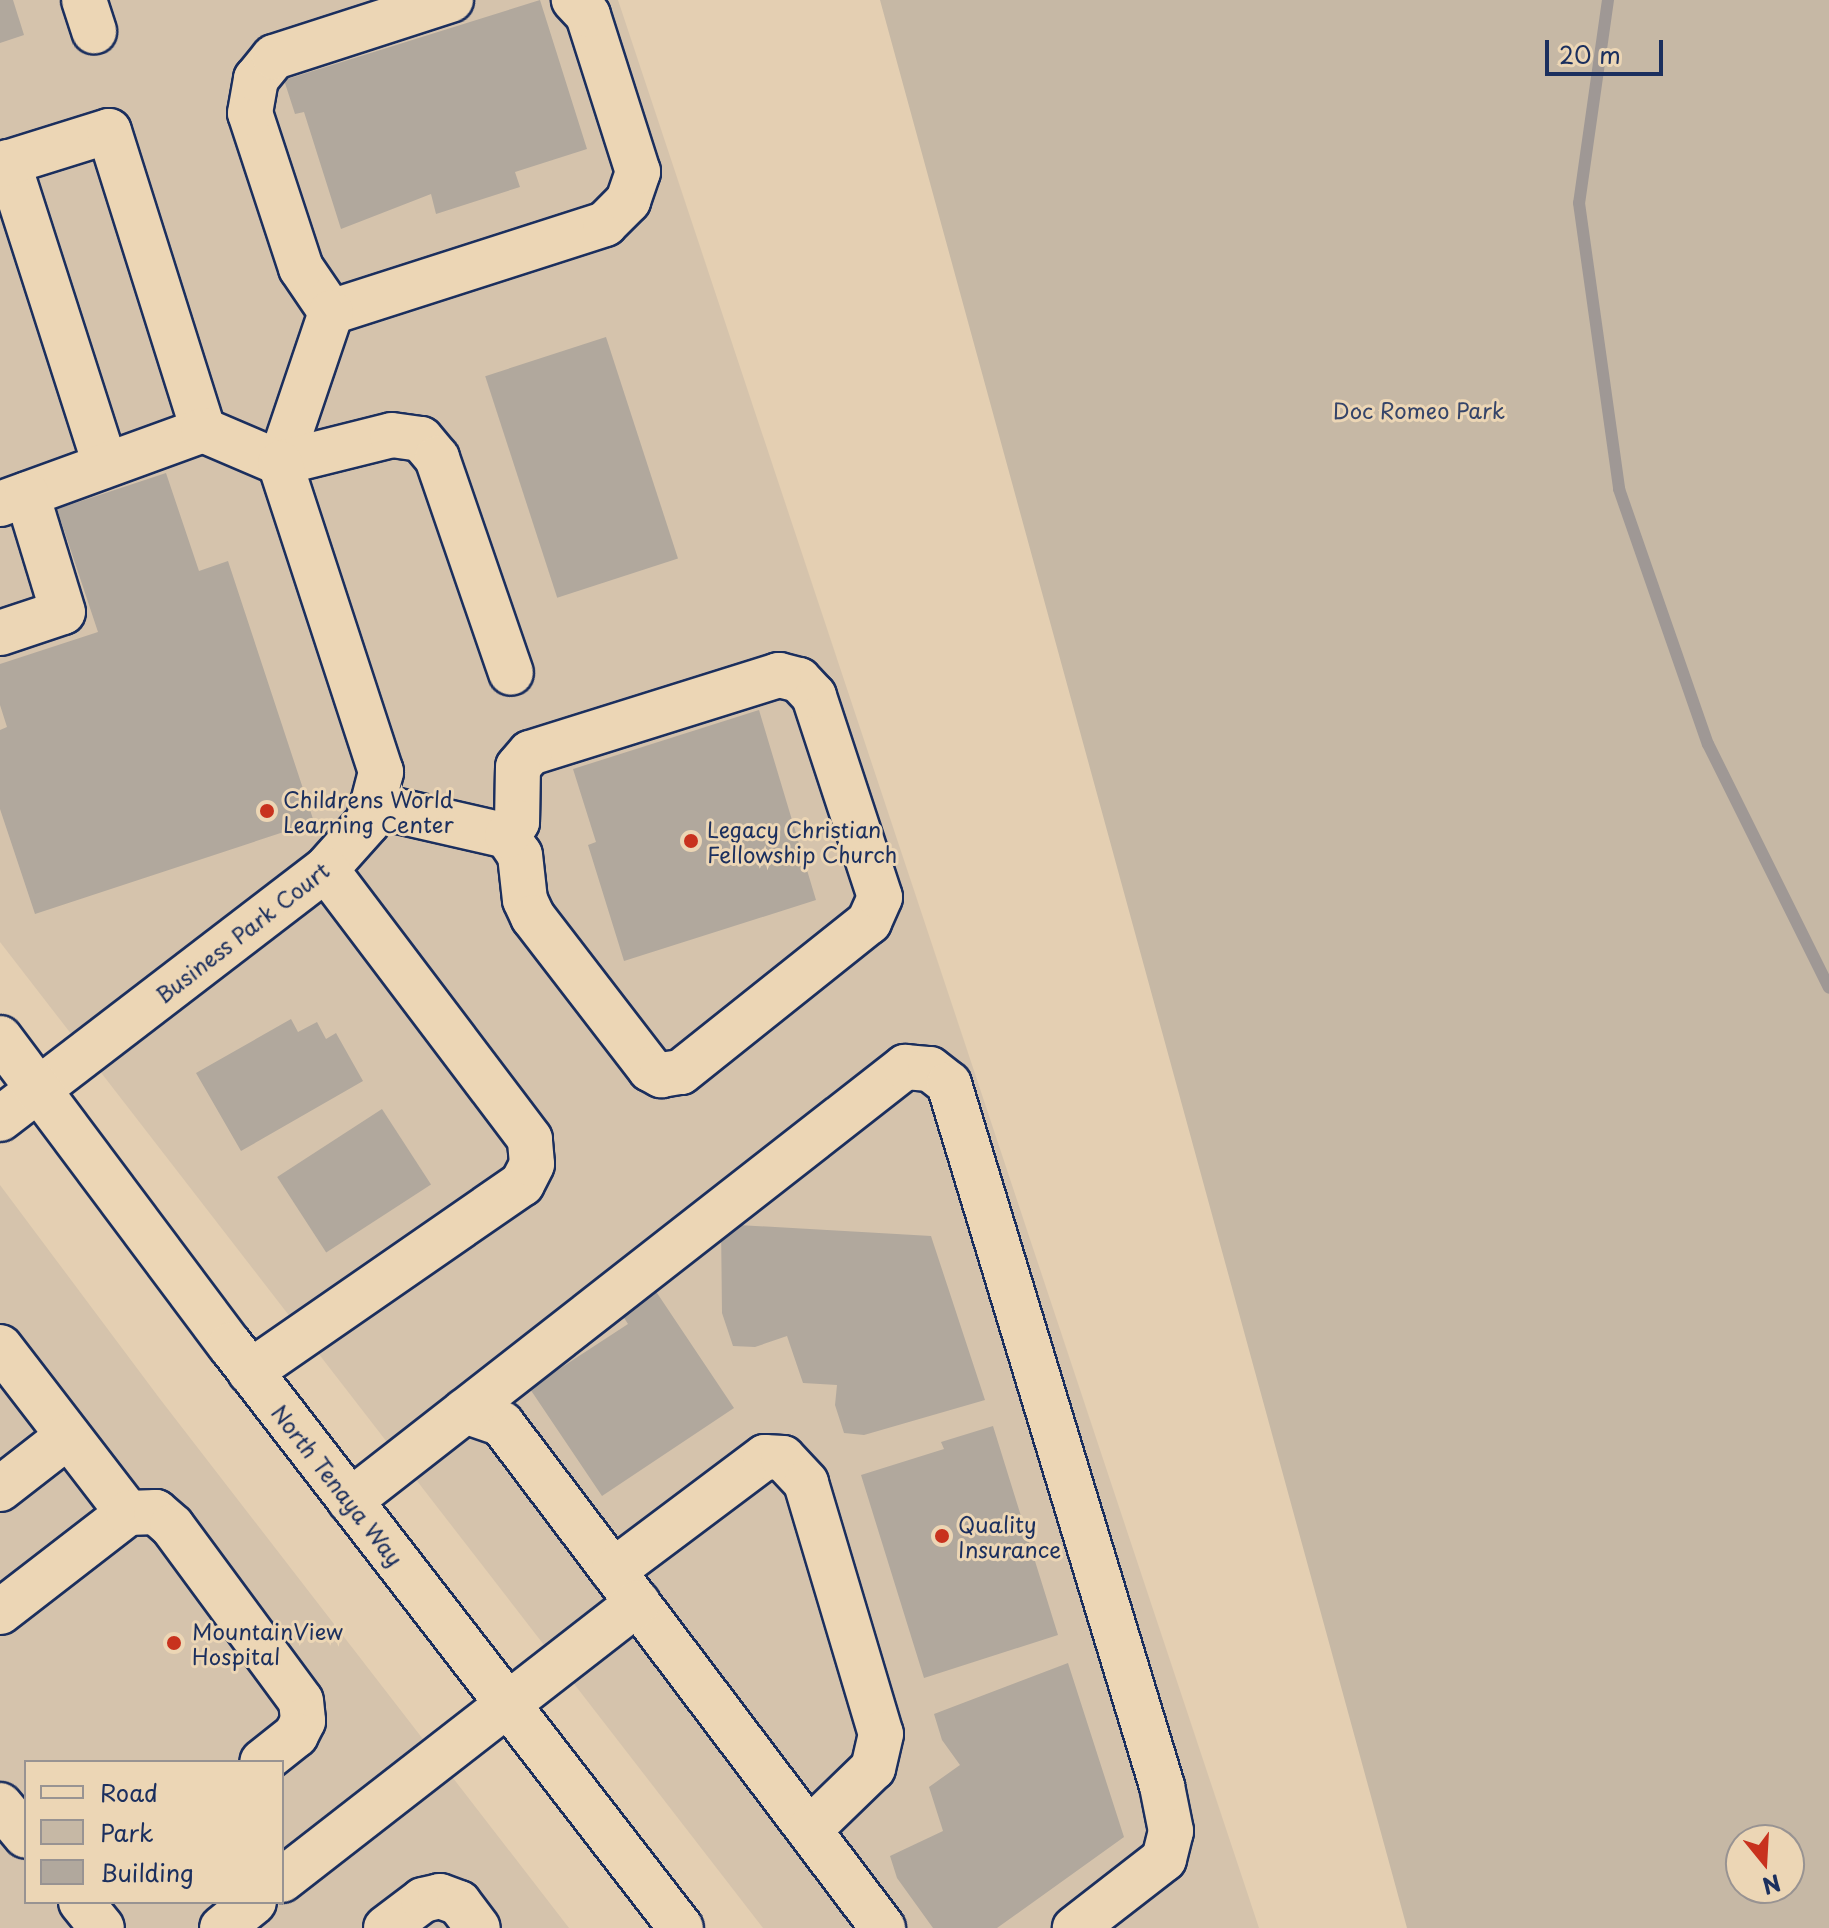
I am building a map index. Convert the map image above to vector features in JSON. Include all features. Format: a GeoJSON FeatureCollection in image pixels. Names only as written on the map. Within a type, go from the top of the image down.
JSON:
{"type":"FeatureCollection","features":[{"type":"Feature","properties":{"kind":"main road"},"geometry":{"type":"LineString","coordinates":[[331,312],[301,268],[250,113],[256,79],[274,57],[451,0]]}},
{"type":"Feature","properties":{"kind":"main road"},"geometry":{"type":"LineString","coordinates":[[331,312],[605,224],[628,201],[638,172],[588,15],[574,0]]}},
{"type":"Feature","properties":{"kind":"main road"},"geometry":{"type":"LineString","coordinates":[[105,465],[4,163],[109,131],[203,430]]}},
{"type":"Feature","properties":{"kind":"main road"},"geometry":{"type":"LineString","coordinates":[[280,463],[331,312]]}},
{"type":"Feature","properties":{"kind":"main road"},"geometry":{"type":"LineString","coordinates":[[0,633],[63,612],[13,499],[203,430],[280,463],[392,435],[421,439],[437,458],[511,673]]}},
{"type":"Feature","properties":{"kind":"main road","name":"Business Park Court"},"geometry":{"type":"LineString","coordinates":[[0,1119],[326,869],[368,822],[381,772],[280,463]]}},
{"type":"Feature","properties":{"kind":"main road"},"geometry":{"type":"LineString","coordinates":[[372,805],[507,836],[520,855],[525,900],[533,917],[650,1069],[661,1075],[681,1072],[869,922],[880,897],[814,696],[799,680],[779,675],[530,753],[518,767],[517,822],[507,836]]}},
{"type":"Feature","properties":{"kind":"main road"},"geometry":{"type":"LineString","coordinates":[[250,1372],[522,1184],[532,1164],[530,1139],[326,869]]}},
{"type":"Feature","properties":{"kind":"main road","name":"North Tenaya Way"},"geometry":{"type":"LineString","coordinates":[[0,1038],[250,1372],[681,1928]]}},
{"type":"Feature","properties":{"kind":"main road"},"geometry":{"type":"LineString","coordinates":[[350,1501],[905,1067],[930,1069],[949,1084],[1162,1786],[1171,1831],[1164,1859],[1075,1928]]}},
{"type":"Feature","properties":{"kind":"main road"},"geometry":{"type":"LineString","coordinates":[[0,1347],[128,1513]]}},
{"type":"Feature","properties":{"kind":"main road"},"geometry":{"type":"LineString","coordinates":[[465,1411],[502,1424],[883,1928]]}},
{"type":"Feature","properties":{"kind":"main road"},"geometry":{"type":"LineString","coordinates":[[0,1489],[68,1436]]}},
{"type":"Feature","properties":{"kind":"main road"},"geometry":{"type":"LineString","coordinates":[[284,1878],[506,1703],[765,1457],[783,1458],[806,1483],[881,1734],[873,1768],[809,1830]]}},
{"type":"Feature","properties":{"kind":"main road"},"geometry":{"type":"LineString","coordinates":[[0,1612],[128,1513],[156,1512],[172,1526],[301,1701],[303,1721],[296,1735],[265,1760]]}},
{"type":"Feature","properties":{"kind":"main road"},"geometry":{"type":"LineString","coordinates":[[0,1805],[24,1834]]}},
{"type":"Feature","properties":{"kind":"main road"},"geometry":{"type":"LineString","coordinates":[[386,1928],[423,1900],[440,1896],[459,1903],[478,1928]]}},
{"type":"Feature","properties":{"kind":"main road"},"geometry":{"type":"LineString","coordinates":[[222,1928],[252,1904]]}},
{"type":"Feature","properties":{"kind":"shaded area"},"geometry":{"type":"Polygon","coordinates":[[[0,0],[618,0],[1259,1928],[763,1928],[0,942],[0,0]]]}},
{"type":"Feature","properties":{"kind":"shaded area","name":"MountainView Hospital"},"geometry":{"type":"Polygon","coordinates":[[[0,1185],[160,1399],[569,1928],[0,1928],[0,1185]]]}},
{"type":"Feature","properties":{"kind":"green space","name":"Doc Romeo Park"},"geometry":{"type":"Polygon","coordinates":[[[880,0],[1829,0],[1829,1928],[1407,1928],[880,0]]]}},
{"type":"Feature","properties":{"kind":"building"},"geometry":{"type":"Polygon","coordinates":[[[0,0],[13,0],[24,35],[0,43],[0,0]]]}},
{"type":"Feature","properties":{"kind":"building"},"geometry":{"type":"Polygon","coordinates":[[[540,0],[587,149],[515,172],[520,187],[436,214],[431,194],[341,229],[304,112],[295,114],[284,80],[540,0]]]}},
{"type":"Feature","properties":{"kind":"building"},"geometry":{"type":"Polygon","coordinates":[[[606,337],[678,559],[557,598],[485,376],[606,337]]]}},
{"type":"Feature","properties":{"kind":"building"},"geometry":{"type":"Polygon","coordinates":[[[166,473],[199,571],[228,561],[314,822],[35,914],[0,809],[0,730],[7,727],[0,705],[0,664],[98,632],[57,509],[166,473]]]}},
{"type":"Feature","properties":{"kind":"building"},"geometry":{"type":"Polygon","coordinates":[[[759,710],[816,900],[624,961],[588,845],[596,842],[573,769],[759,710]]]}},
{"type":"Feature","properties":{"kind":"building"},"geometry":{"type":"Polygon","coordinates":[[[291,1019],[298,1032],[317,1022],[326,1039],[336,1033],[363,1081],[241,1151],[196,1073],[291,1019]]]}},
{"type":"Feature","properties":{"kind":"building"},"geometry":{"type":"Polygon","coordinates":[[[382,1109],[431,1184],[326,1253],[277,1177],[382,1109]]]}},
{"type":"Feature","properties":{"kind":"building"},"geometry":{"type":"Polygon","coordinates":[[[721,1224],[931,1236],[985,1400],[864,1435],[844,1433],[835,1405],[837,1385],[803,1383],[787,1336],[755,1347],[733,1346],[722,1313],[721,1224]]]}},
{"type":"Feature","properties":{"kind":"building"},"geometry":{"type":"Polygon","coordinates":[[[653,1287],[734,1408],[602,1496],[526,1383],[553,1365],[556,1371],[628,1324],[619,1310],[653,1287]]]}},
{"type":"Feature","properties":{"kind":"building"},"geometry":{"type":"Polygon","coordinates":[[[993,1426],[1058,1635],[924,1678],[861,1475],[944,1449],[941,1442],[993,1426]]]}},
{"type":"Feature","properties":{"kind":"building"},"geometry":{"type":"Polygon","coordinates":[[[1068,1663],[1124,1837],[997,1928],[933,1928],[897,1878],[890,1856],[943,1831],[929,1787],[960,1765],[942,1740],[934,1714],[1068,1663]]]}},
{"type":"Feature","properties":{"kind":"waterway"},"geometry":{"type":"LineString","coordinates":[[1608,0],[1579,203],[1619,489],[1708,744],[1829,988]]}},
{"type":"Feature","properties":{"kind":"place","name":"Childrens World Learning Center"},"geometry":{"type":"Point","coordinates":[267,811]}},
{"type":"Feature","properties":{"kind":"place","name":"Legacy Christian Fellowship Church"},"geometry":{"type":"Point","coordinates":[691,841]}},
{"type":"Feature","properties":{"kind":"place","name":"Quality Insurance"},"geometry":{"type":"Point","coordinates":[942,1536]}},
{"type":"Feature","properties":{"kind":"place","name":"MountainView Hospital"},"geometry":{"type":"Point","coordinates":[174,1643]}}]}
